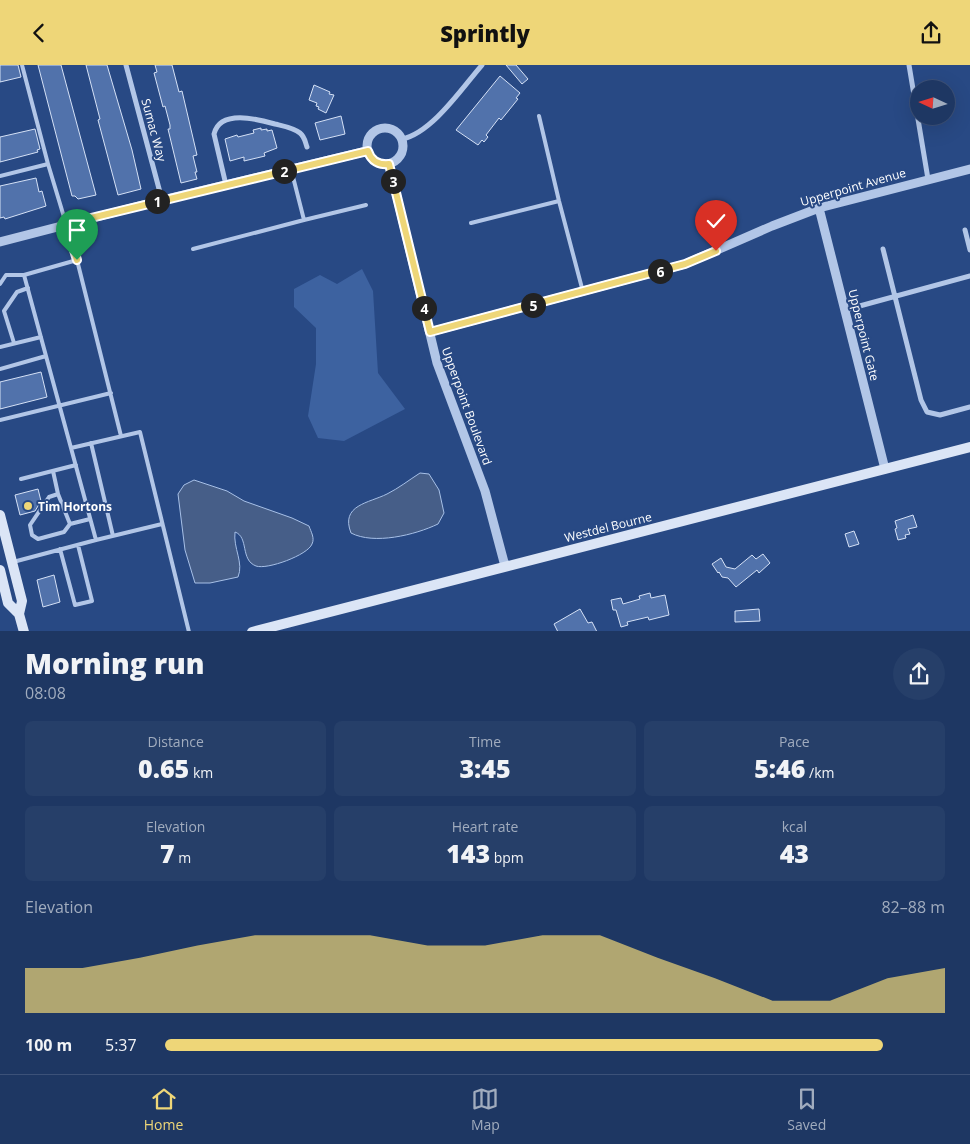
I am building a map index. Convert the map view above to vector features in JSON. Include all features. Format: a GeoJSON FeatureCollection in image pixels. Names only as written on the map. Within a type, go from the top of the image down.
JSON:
{"type":"FeatureCollection","features":[{"type":"Feature","properties":{"kind":"main road","name":"Westdel Bourne"},"geometry":{"type":"LineString","coordinates":[[252,631],[970,447]]}},
{"type":"Feature","properties":{"kind":"main road"},"geometry":{"type":"LineString","coordinates":[[0,515],[22,601],[19,614]]}},
{"type":"Feature","properties":{"kind":"main road"},"geometry":{"type":"LineString","coordinates":[[0,570],[8,603],[19,614],[24,631]]}},
{"type":"Feature","properties":{"kind":"street","name":"Sumac Way"},"geometry":{"type":"LineString","coordinates":[[126,65],[162,199]]}},
{"type":"Feature","properties":{"kind":"street"},"geometry":{"type":"LineString","coordinates":[[402,139],[414,136],[429,125],[482,65]]}},
{"type":"Feature","properties":{"kind":"street"},"geometry":{"type":"LineString","coordinates":[[909,65],[928,179]]}},
{"type":"Feature","properties":{"kind":"street"},"geometry":{"type":"LineString","coordinates":[[226,185],[214,134],[215,127],[221,122],[241,117],[251,117],[288,127],[298,131],[304,137],[307,147]]}},
{"type":"Feature","properties":{"kind":"street"},"geometry":{"type":"LineString","coordinates":[[377,129],[393,130],[402,139],[404,146],[401,155],[389,164],[384,165],[375,162],[368,151],[368,139],[377,129]]}},
{"type":"Feature","properties":{"kind":"street"},"geometry":{"type":"LineString","coordinates":[[0,242],[162,199],[368,151]]}},
{"type":"Feature","properties":{"kind":"street","name":"Upperpoint Boulevard"},"geometry":{"type":"LineString","coordinates":[[389,164],[437,363],[485,491],[505,566]]}},
{"type":"Feature","properties":{"kind":"street","name":"Upperpoint Avenue"},"geometry":{"type":"LineString","coordinates":[[430,332],[685,264],[818,208],[970,169]]}},
{"type":"Feature","properties":{"kind":"street","name":"Upperpoint Gate"},"geometry":{"type":"LineString","coordinates":[[818,208],[885,469]]}},
{"type":"Feature","properties":{"kind":"street"},"geometry":{"type":"LineString","coordinates":[[965,231],[970,250]]}},
{"type":"Feature","properties":{"kind":"street"},"geometry":{"type":"LineString","coordinates":[[883,249],[921,400],[927,412],[940,415],[970,407]]}},
{"type":"Feature","properties":{"kind":"street"},"geometry":{"type":"LineString","coordinates":[[845,310],[970,276]]}},
{"type":"Feature","properties":{"kind":"lane"},"geometry":{"type":"LineString","coordinates":[[22,65],[48,164],[77,260],[121,436]]}},
{"type":"Feature","properties":{"kind":"lane"},"geometry":{"type":"LineString","coordinates":[[539,116],[583,292]]}},
{"type":"Feature","properties":{"kind":"lane"},"geometry":{"type":"LineString","coordinates":[[0,176],[48,164]]}},
{"type":"Feature","properties":{"kind":"lane"},"geometry":{"type":"LineString","coordinates":[[291,169],[304,220]]}},
{"type":"Feature","properties":{"kind":"lane"},"geometry":{"type":"LineString","coordinates":[[472,223],[559,201]]}},
{"type":"Feature","properties":{"kind":"lane"},"geometry":{"type":"LineString","coordinates":[[193,249],[366,205]]}},
{"type":"Feature","properties":{"kind":"lane"},"geometry":{"type":"LineString","coordinates":[[0,284],[6,275],[24,275],[77,260]]}},
{"type":"Feature","properties":{"kind":"lane"},"geometry":{"type":"LineString","coordinates":[[24,275],[96,540]]}},
{"type":"Feature","properties":{"kind":"lane"},"geometry":{"type":"LineString","coordinates":[[14,343],[4,311],[17,292],[28,288]]}},
{"type":"Feature","properties":{"kind":"lane"},"geometry":{"type":"LineString","coordinates":[[0,347],[41,337]]}},
{"type":"Feature","properties":{"kind":"lane"},"geometry":{"type":"LineString","coordinates":[[0,369],[46,356]]}},
{"type":"Feature","properties":{"kind":"lane"},"geometry":{"type":"LineString","coordinates":[[0,420],[110,393]]}},
{"type":"Feature","properties":{"kind":"lane"},"geometry":{"type":"LineString","coordinates":[[71,448],[140,431],[189,631]]}},
{"type":"Feature","properties":{"kind":"lane"},"geometry":{"type":"LineString","coordinates":[[91,443],[113,536]]}},
{"type":"Feature","properties":{"kind":"lane"},"geometry":{"type":"LineString","coordinates":[[21,479],[76,465]]}},
{"type":"Feature","properties":{"kind":"lane"},"geometry":{"type":"LineString","coordinates":[[53,471],[58,494],[70,524]]}},
{"type":"Feature","properties":{"kind":"lane"},"geometry":{"type":"LineString","coordinates":[[58,494],[48,497],[34,518],[30,525],[32,535],[38,539],[64,532],[70,524],[90,519]]}},
{"type":"Feature","properties":{"kind":"lane"},"geometry":{"type":"LineString","coordinates":[[12,562],[162,524]]}},
{"type":"Feature","properties":{"kind":"lane"},"geometry":{"type":"LineString","coordinates":[[60,549],[75,605],[92,601],[81,568],[78,545]]}},
{"type":"Feature","properties":{"kind":"lane"},"geometry":{"type":"LineString","coordinates":[[66,572],[72,571]]}},
{"type":"Feature","properties":{"kind":"lane"},"geometry":{"type":"LineString","coordinates":[[68,582],[74,581]]}},
{"type":"Feature","properties":{"kind":"lane"},"geometry":{"type":"LineString","coordinates":[[71,591],[77,590]]}},
{"type":"Feature","properties":{"kind":"shaded area"},"geometry":{"type":"Polygon","coordinates":[[[362,269],[373,291],[378,373],[405,409],[344,441],[318,438],[308,416],[316,364],[316,328],[294,307],[294,289],[320,275],[337,284],[362,269]]]}},
{"type":"Feature","properties":{"kind":"shaded area"},"geometry":{"type":"Polygon","coordinates":[[[420,473],[429,474],[439,490],[444,513],[438,524],[418,532],[394,537],[360,537],[351,533],[349,516],[358,506],[391,492],[420,473]]]}},
{"type":"Feature","properties":{"kind":"shaded area"},"geometry":{"type":"Polygon","coordinates":[[[194,480],[227,491],[244,501],[309,526],[313,537],[312,544],[303,553],[287,561],[261,567],[251,563],[248,559],[242,539],[235,532],[235,544],[240,566],[238,577],[210,583],[195,583],[185,550],[178,494],[184,485],[194,480]]]}},
{"type":"Feature","properties":{"kind":"building"},"geometry":{"type":"Polygon","coordinates":[[[0,65],[18,65],[21,77],[0,82],[0,65]]]}},
{"type":"Feature","properties":{"kind":"building"},"geometry":{"type":"Polygon","coordinates":[[[38,65],[61,65],[96,195],[78,199],[72,196],[38,65]]]}},
{"type":"Feature","properties":{"kind":"building"},"geometry":{"type":"Polygon","coordinates":[[[86,65],[107,65],[132,150],[141,189],[118,195],[86,65]]]}},
{"type":"Feature","properties":{"kind":"building"},"geometry":{"type":"Polygon","coordinates":[[[155,65],[172,65],[179,92],[182,91],[197,155],[193,156],[197,179],[181,183],[168,129],[170,129],[170,125],[154,73],[157,72],[155,65]]]}},
{"type":"Feature","properties":{"kind":"building"},"geometry":{"type":"Polygon","coordinates":[[[506,65],[516,65],[528,79],[522,84],[506,65]]]}},
{"type":"Feature","properties":{"kind":"building"},"geometry":{"type":"Polygon","coordinates":[[[500,76],[520,93],[516,98],[518,99],[501,120],[499,118],[486,135],[488,137],[484,142],[482,140],[478,145],[456,130],[500,76]]]}},
{"type":"Feature","properties":{"kind":"building"},"geometry":{"type":"Polygon","coordinates":[[[314,85],[334,95],[326,113],[318,109],[317,103],[309,100],[314,85]]]}},
{"type":"Feature","properties":{"kind":"building"},"geometry":{"type":"Polygon","coordinates":[[[341,116],[345,134],[320,140],[315,123],[341,116]]]}},
{"type":"Feature","properties":{"kind":"building"},"geometry":{"type":"Polygon","coordinates":[[[261,128],[261,130],[272,130],[277,148],[264,153],[265,156],[244,161],[244,157],[230,161],[225,139],[254,133],[253,130],[261,128]]]}},
{"type":"Feature","properties":{"kind":"building"},"geometry":{"type":"Polygon","coordinates":[[[35,129],[40,149],[37,150],[38,152],[0,162],[0,137],[35,129]]]}},
{"type":"Feature","properties":{"kind":"building"},"geometry":{"type":"Polygon","coordinates":[[[36,178],[39,192],[42,191],[46,206],[5,219],[4,217],[0,218],[0,186],[36,178]]]}},
{"type":"Feature","properties":{"kind":"building"},"geometry":{"type":"Polygon","coordinates":[[[41,372],[47,397],[0,409],[0,382],[41,372]]]}},
{"type":"Feature","properties":{"kind":"building","name":"Tim Hortons"},"geometry":{"type":"Polygon","coordinates":[[[38,489],[41,501],[35,511],[20,515],[15,495],[38,489]]]}},
{"type":"Feature","properties":{"kind":"building"},"geometry":{"type":"Polygon","coordinates":[[[913,515],[917,527],[908,529],[910,534],[905,535],[906,538],[898,540],[895,521],[913,515]]]}},
{"type":"Feature","properties":{"kind":"building"},"geometry":{"type":"Polygon","coordinates":[[[854,531],[859,544],[849,547],[845,534],[854,531]]]}},
{"type":"Feature","properties":{"kind":"building"},"geometry":{"type":"Polygon","coordinates":[[[763,554],[770,563],[759,573],[757,570],[736,587],[728,578],[722,577],[712,564],[721,558],[726,567],[735,569],[752,555],[756,559],[763,554]]]}},
{"type":"Feature","properties":{"kind":"building"},"geometry":{"type":"Polygon","coordinates":[[[54,575],[60,602],[43,607],[37,580],[54,575]]]}},
{"type":"Feature","properties":{"kind":"building"},"geometry":{"type":"Polygon","coordinates":[[[650,593],[651,598],[665,595],[669,615],[649,620],[648,617],[627,622],[628,625],[621,627],[616,610],[613,610],[611,600],[621,598],[623,604],[640,599],[639,596],[650,593]]]}},
{"type":"Feature","properties":{"kind":"building"},"geometry":{"type":"Polygon","coordinates":[[[580,609],[588,623],[592,622],[596,631],[558,631],[554,624],[580,609]]]}},
{"type":"Feature","properties":{"kind":"building"},"geometry":{"type":"Polygon","coordinates":[[[759,609],[760,621],[735,622],[735,611],[759,609]]]}},
{"type":"Feature","properties":{"kind":"place","name":"Tim Hortons"},"geometry":{"type":"Point","coordinates":[28,506]}},
{"type":"Feature","properties":{"kind":"route"},"geometry":{"type":"LineString","coordinates":[[77,260],[66,224],[162,199],[368,151],[368,154],[375,162],[384,165],[389,164],[430,332],[685,264],[716,251]]}}]}
